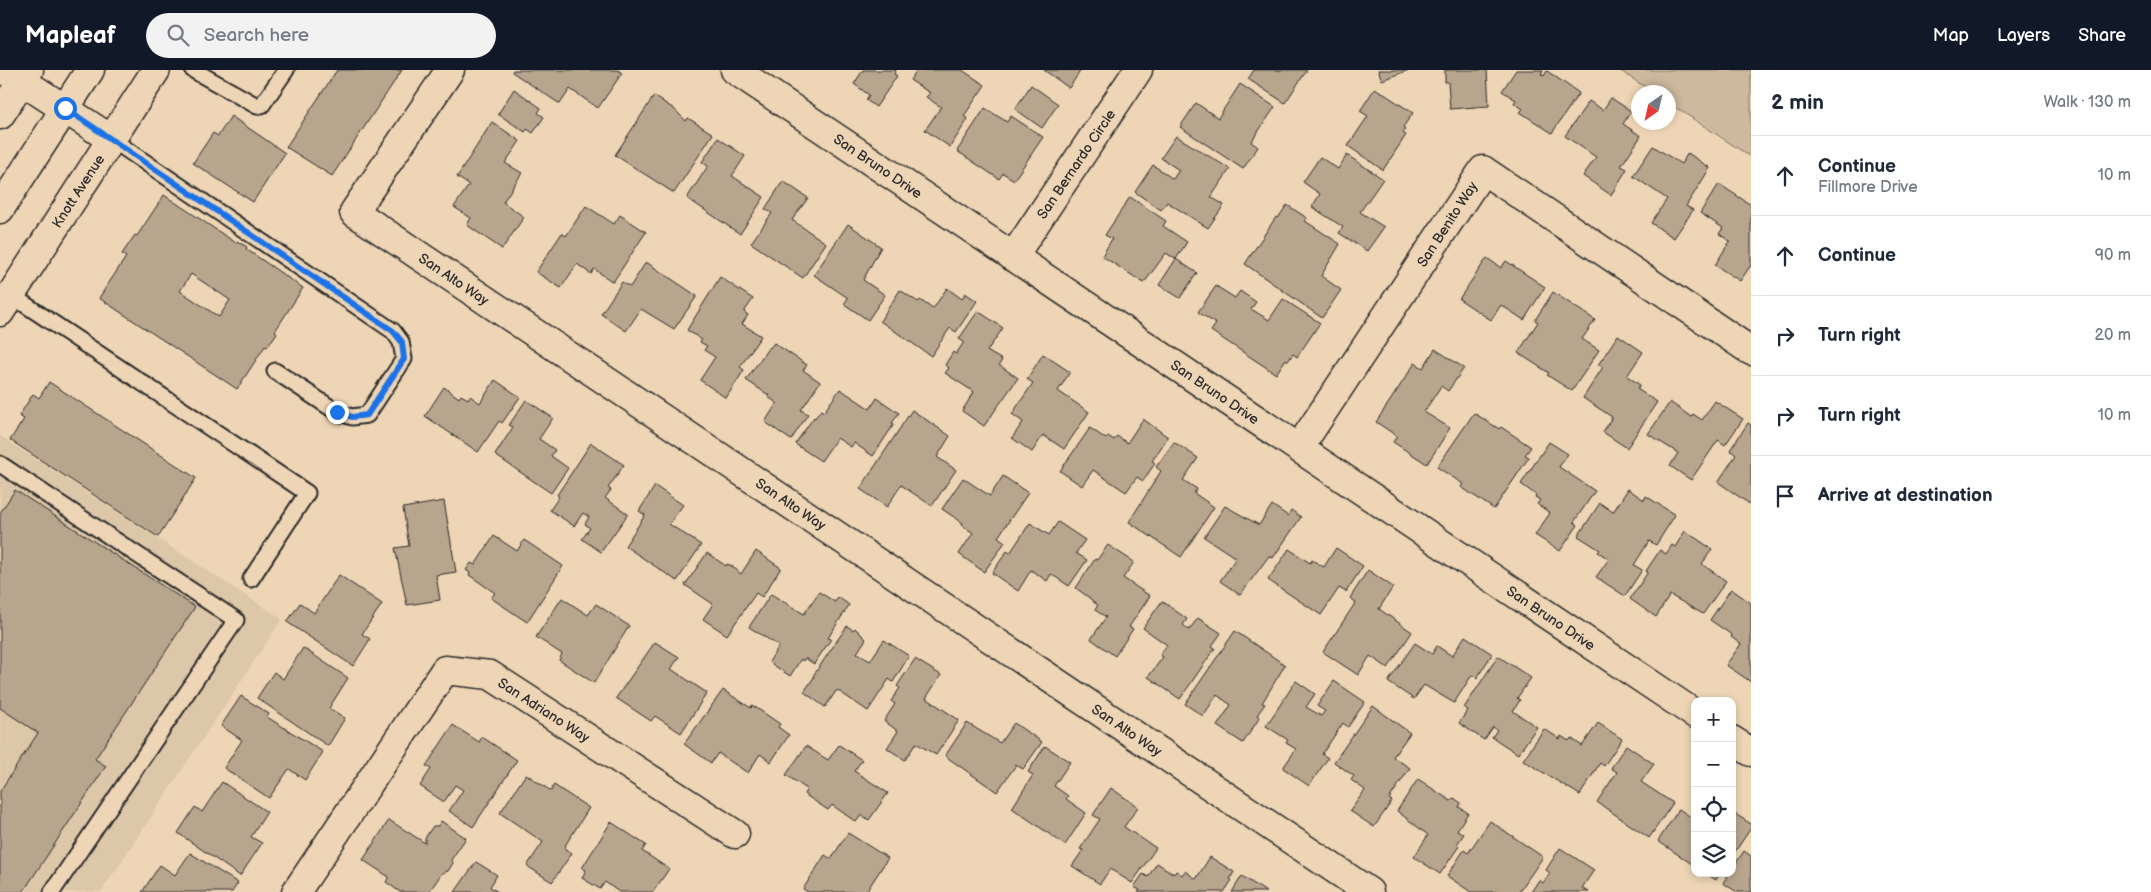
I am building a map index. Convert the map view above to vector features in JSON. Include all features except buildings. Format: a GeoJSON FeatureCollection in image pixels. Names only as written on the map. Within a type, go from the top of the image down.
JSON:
{"type":"FeatureCollection","features":[{"type":"Feature","properties":{"kind":"street"},"geometry":{"type":"LineString","coordinates":[[0,209],[90,70]]}},
{"type":"Feature","properties":{"kind":"street","name":"Knott Avenue"},"geometry":{"type":"LineString","coordinates":[[5,303],[156,70]]}},
{"type":"Feature","properties":{"kind":"street","name":"San Alto Way"},"geometry":{"type":"LineString","coordinates":[[450,70],[354,212],[1369,892]]}},
{"type":"Feature","properties":{"kind":"street","name":"San Bruno Drive"},"geometry":{"type":"LineString","coordinates":[[735,70],[1691,711]]}},
{"type":"Feature","properties":{"kind":"street","name":"San Bernardo Circle"},"geometry":{"type":"LineString","coordinates":[[1013,257],[1138,70]]}},
{"type":"Feature","properties":{"kind":"street"},"geometry":{"type":"LineString","coordinates":[[0,114],[19,74],[111,139]]}},
{"type":"Feature","properties":{"kind":"street","name":"San Benito Way"},"geometry":{"type":"LineString","coordinates":[[1299,448],[1482,170],[1751,351]]}},
{"type":"Feature","properties":{"kind":"street","name":"San Adriano Way"},"geometry":{"type":"LineString","coordinates":[[304,889],[445,670],[490,674],[736,834]]}},
{"type":"Feature","properties":{"kind":"street"},"geometry":{"type":"LineString","coordinates":[[1735,742],[1751,752]]}},
{"type":"Feature","properties":{"kind":"lane"},"geometry":{"type":"LineString","coordinates":[[193,70],[257,106],[262,105],[270,96],[286,70]]}},
{"type":"Feature","properties":{"kind":"lane"},"geometry":{"type":"LineString","coordinates":[[111,139],[393,331],[402,342],[404,359],[367,415],[352,417],[337,412],[275,372]]}},
{"type":"Feature","properties":{"kind":"lane"},"geometry":{"type":"LineString","coordinates":[[5,303],[307,493],[251,579]]}},
{"type":"Feature","properties":{"kind":"lane"},"geometry":{"type":"LineString","coordinates":[[0,464],[236,620],[52,892]]}},
{"type":"Feature","properties":{"kind":"shaded area"},"geometry":{"type":"Polygon","coordinates":[[[1619,70],[1751,70],[1751,157],[1676,108],[1676,85],[1642,85],[1619,70]]]}},
{"type":"Feature","properties":{"kind":"shaded area"},"geometry":{"type":"Polygon","coordinates":[[[0,436],[282,619],[101,892],[0,892],[0,436]]]}},
{"type":"Feature","properties":{"kind":"route"},"geometry":{"type":"LineString","coordinates":[[65,108],[393,331],[402,342],[404,359],[367,415],[352,417],[337,412]]}}]}
